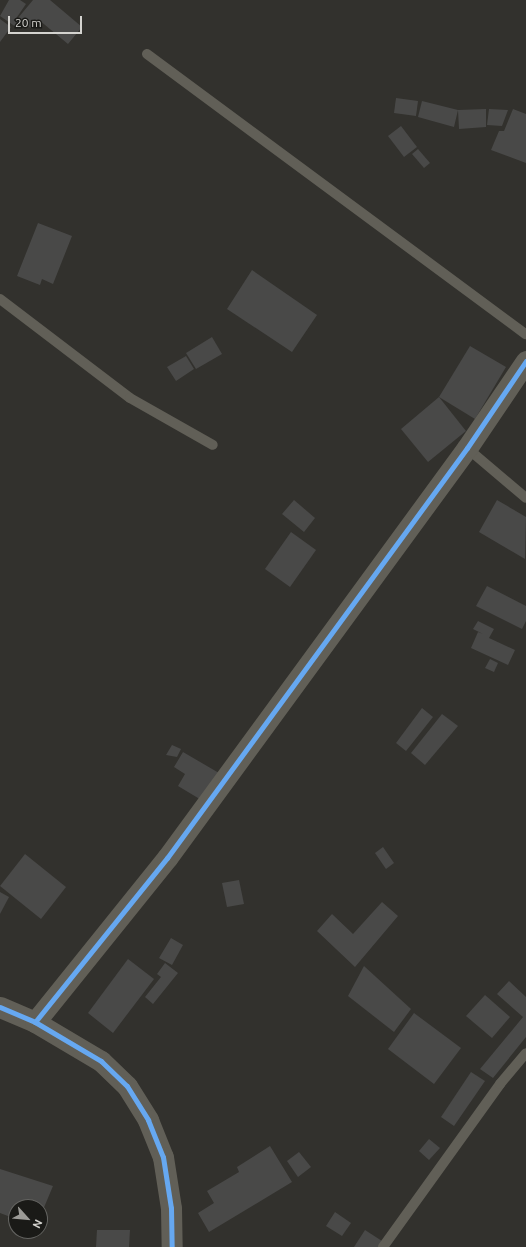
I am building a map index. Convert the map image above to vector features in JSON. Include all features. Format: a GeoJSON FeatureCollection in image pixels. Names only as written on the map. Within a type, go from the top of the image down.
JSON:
{"type":"FeatureCollection","features":[{"type":"Feature","properties":{"kind":"street"},"geometry":{"type":"LineString","coordinates":[[34,1022],[167,858],[467,448],[526,361]]}},
{"type":"Feature","properties":{"kind":"street"},"geometry":{"type":"LineString","coordinates":[[0,1007],[34,1022],[101,1061],[127,1086],[148,1120],[163,1157],[171,1208],[172,1247]]}},
{"type":"Feature","properties":{"kind":"lane"},"geometry":{"type":"LineString","coordinates":[[147,54],[526,334]]}},
{"type":"Feature","properties":{"kind":"lane"},"geometry":{"type":"LineString","coordinates":[[0,299],[130,398],[213,445]]}},
{"type":"Feature","properties":{"kind":"lane"},"geometry":{"type":"LineString","coordinates":[[467,448],[526,498]]}},
{"type":"Feature","properties":{"kind":"lane"},"geometry":{"type":"LineString","coordinates":[[383,1247],[500,1084],[526,1054]]}},
{"type":"Feature","properties":{"kind":"building"},"geometry":{"type":"Polygon","coordinates":[[[9,0],[20,0],[26,4],[15,20],[19,22],[16,27],[0,16],[9,0]]]}},
{"type":"Feature","properties":{"kind":"building"},"geometry":{"type":"Polygon","coordinates":[[[33,0],[50,0],[82,27],[68,44],[39,20],[32,29],[18,18],[33,0]]]}},
{"type":"Feature","properties":{"kind":"building"},"geometry":{"type":"Polygon","coordinates":[[[0,19],[11,27],[0,42],[0,19]]]}},
{"type":"Feature","properties":{"kind":"building"},"geometry":{"type":"Polygon","coordinates":[[[396,98],[418,101],[416,116],[394,113],[396,98]]]}},
{"type":"Feature","properties":{"kind":"building"},"geometry":{"type":"Polygon","coordinates":[[[422,101],[458,110],[454,127],[418,117],[422,101]]]}},
{"type":"Feature","properties":{"kind":"building"},"geometry":{"type":"Polygon","coordinates":[[[486,109],[486,127],[459,129],[458,110],[486,109]]]}},
{"type":"Feature","properties":{"kind":"building"},"geometry":{"type":"Polygon","coordinates":[[[489,109],[508,110],[502,126],[487,125],[489,109]]]}},
{"type":"Feature","properties":{"kind":"building"},"geometry":{"type":"Polygon","coordinates":[[[513,109],[526,114],[526,163],[491,150],[499,131],[504,131],[513,109]]]}},
{"type":"Feature","properties":{"kind":"building"},"geometry":{"type":"Polygon","coordinates":[[[401,126],[417,147],[404,157],[388,136],[401,126]]]}},
{"type":"Feature","properties":{"kind":"building"},"geometry":{"type":"Polygon","coordinates":[[[418,149],[430,163],[424,168],[412,154],[418,149]]]}},
{"type":"Feature","properties":{"kind":"building"},"geometry":{"type":"Polygon","coordinates":[[[38,223],[72,236],[53,284],[42,279],[40,285],[17,276],[38,223]]]}},
{"type":"Feature","properties":{"kind":"building"},"geometry":{"type":"Polygon","coordinates":[[[252,270],[317,315],[292,352],[227,309],[252,270]]]}},
{"type":"Feature","properties":{"kind":"building"},"geometry":{"type":"Polygon","coordinates":[[[212,337],[222,354],[196,369],[186,353],[212,337]]]}},
{"type":"Feature","properties":{"kind":"building"},"geometry":{"type":"Polygon","coordinates":[[[470,346],[506,367],[475,419],[439,397],[470,346]]]}},
{"type":"Feature","properties":{"kind":"building"},"geometry":{"type":"Polygon","coordinates":[[[186,356],[194,369],[176,381],[167,367],[186,356]]]}},
{"type":"Feature","properties":{"kind":"building"},"geometry":{"type":"Polygon","coordinates":[[[439,397],[466,431],[428,462],[401,429],[439,397]]]}},
{"type":"Feature","properties":{"kind":"building"},"geometry":{"type":"Polygon","coordinates":[[[294,500],[315,518],[304,532],[282,514],[294,500]]]}},
{"type":"Feature","properties":{"kind":"building"},"geometry":{"type":"Polygon","coordinates":[[[497,500],[526,517],[525,559],[479,532],[497,500]]]}},
{"type":"Feature","properties":{"kind":"building"},"geometry":{"type":"Polygon","coordinates":[[[291,532],[316,550],[290,587],[265,569],[291,532]]]}},
{"type":"Feature","properties":{"kind":"building"},"geometry":{"type":"Polygon","coordinates":[[[487,586],[526,606],[526,621],[522,629],[476,606],[487,586]]]}},
{"type":"Feature","properties":{"kind":"building"},"geometry":{"type":"Polygon","coordinates":[[[478,621],[494,629],[489,638],[515,650],[508,665],[471,648],[478,632],[483,634],[473,629],[478,621]]]}},
{"type":"Feature","properties":{"kind":"building"},"geometry":{"type":"Polygon","coordinates":[[[490,659],[498,663],[494,672],[485,668],[490,659]]]}},
{"type":"Feature","properties":{"kind":"building"},"geometry":{"type":"Polygon","coordinates":[[[422,708],[433,717],[406,751],[396,743],[422,708]]]}},
{"type":"Feature","properties":{"kind":"building"},"geometry":{"type":"Polygon","coordinates":[[[442,714],[458,726],[425,765],[411,753],[442,714]]]}},
{"type":"Feature","properties":{"kind":"building"},"geometry":{"type":"Polygon","coordinates":[[[172,745],[181,749],[177,757],[166,755],[172,745]]]}},
{"type":"Feature","properties":{"kind":"building"},"geometry":{"type":"Polygon","coordinates":[[[183,752],[219,773],[203,801],[178,786],[185,774],[174,767],[183,752]]]}},
{"type":"Feature","properties":{"kind":"building"},"geometry":{"type":"Polygon","coordinates":[[[383,847],[394,863],[386,869],[375,853],[383,847]]]}},
{"type":"Feature","properties":{"kind":"building"},"geometry":{"type":"Polygon","coordinates":[[[25,854],[66,887],[41,919],[0,886],[25,854]]]}},
{"type":"Feature","properties":{"kind":"building"},"geometry":{"type":"Polygon","coordinates":[[[239,880],[244,904],[227,907],[222,883],[239,880]]]}},
{"type":"Feature","properties":{"kind":"building"},"geometry":{"type":"Polygon","coordinates":[[[0,892],[9,897],[0,914],[0,892]]]}},
{"type":"Feature","properties":{"kind":"building"},"geometry":{"type":"Polygon","coordinates":[[[382,902],[398,916],[355,967],[317,931],[332,914],[353,934],[382,902]]]}},
{"type":"Feature","properties":{"kind":"building"},"geometry":{"type":"Polygon","coordinates":[[[171,938],[183,945],[172,965],[159,958],[171,938]]]}},
{"type":"Feature","properties":{"kind":"building"},"geometry":{"type":"Polygon","coordinates":[[[128,959],[154,979],[113,1033],[88,1013],[128,959]]]}},
{"type":"Feature","properties":{"kind":"building"},"geometry":{"type":"Polygon","coordinates":[[[165,963],[178,973],[153,1004],[145,997],[161,977],[157,974],[165,963]]]}},
{"type":"Feature","properties":{"kind":"building"},"geometry":{"type":"Polygon","coordinates":[[[364,966],[411,1009],[394,1032],[348,996],[364,966]]]}},
{"type":"Feature","properties":{"kind":"building"},"geometry":{"type":"Polygon","coordinates":[[[509,981],[526,997],[526,1037],[493,1078],[480,1069],[523,1017],[497,994],[509,981]]]}},
{"type":"Feature","properties":{"kind":"building"},"geometry":{"type":"Polygon","coordinates":[[[485,995],[510,1017],[492,1038],[466,1016],[485,995]]]}},
{"type":"Feature","properties":{"kind":"building"},"geometry":{"type":"Polygon","coordinates":[[[414,1013],[461,1048],[434,1084],[388,1049],[414,1013]]]}},
{"type":"Feature","properties":{"kind":"building"},"geometry":{"type":"Polygon","coordinates":[[[471,1072],[485,1081],[454,1126],[441,1117],[471,1072]]]}},
{"type":"Feature","properties":{"kind":"building"},"geometry":{"type":"Polygon","coordinates":[[[429,1139],[440,1148],[429,1160],[419,1151],[429,1139]]]}},
{"type":"Feature","properties":{"kind":"building"},"geometry":{"type":"Polygon","coordinates":[[[270,1146],[292,1182],[209,1232],[198,1213],[214,1203],[207,1191],[239,1172],[237,1167],[270,1146]]]}},
{"type":"Feature","properties":{"kind":"building"},"geometry":{"type":"Polygon","coordinates":[[[299,1152],[311,1167],[298,1177],[287,1161],[299,1152]]]}},
{"type":"Feature","properties":{"kind":"building"},"geometry":{"type":"Polygon","coordinates":[[[0,1169],[53,1186],[48,1199],[8,1199],[8,1216],[0,1213],[0,1169]]]}},
{"type":"Feature","properties":{"kind":"building"},"geometry":{"type":"Polygon","coordinates":[[[335,1212],[351,1223],[342,1236],[326,1226],[335,1212]]]}},
{"type":"Feature","properties":{"kind":"building"},"geometry":{"type":"Polygon","coordinates":[[[97,1230],[130,1230],[129,1247],[96,1247],[97,1230]]]}},
{"type":"Feature","properties":{"kind":"building"},"geometry":{"type":"Polygon","coordinates":[[[365,1230],[382,1241],[378,1247],[354,1247],[365,1230]]]}},
{"type":"Feature","properties":{"kind":"cycle path"},"geometry":{"type":"LineString","coordinates":[[35,1022],[167,858],[467,448],[526,361]]}},
{"type":"Feature","properties":{"kind":"cycle path"},"geometry":{"type":"LineString","coordinates":[[0,1007],[35,1022],[101,1061],[127,1086],[148,1120],[163,1157],[171,1208],[172,1247]]}}]}
